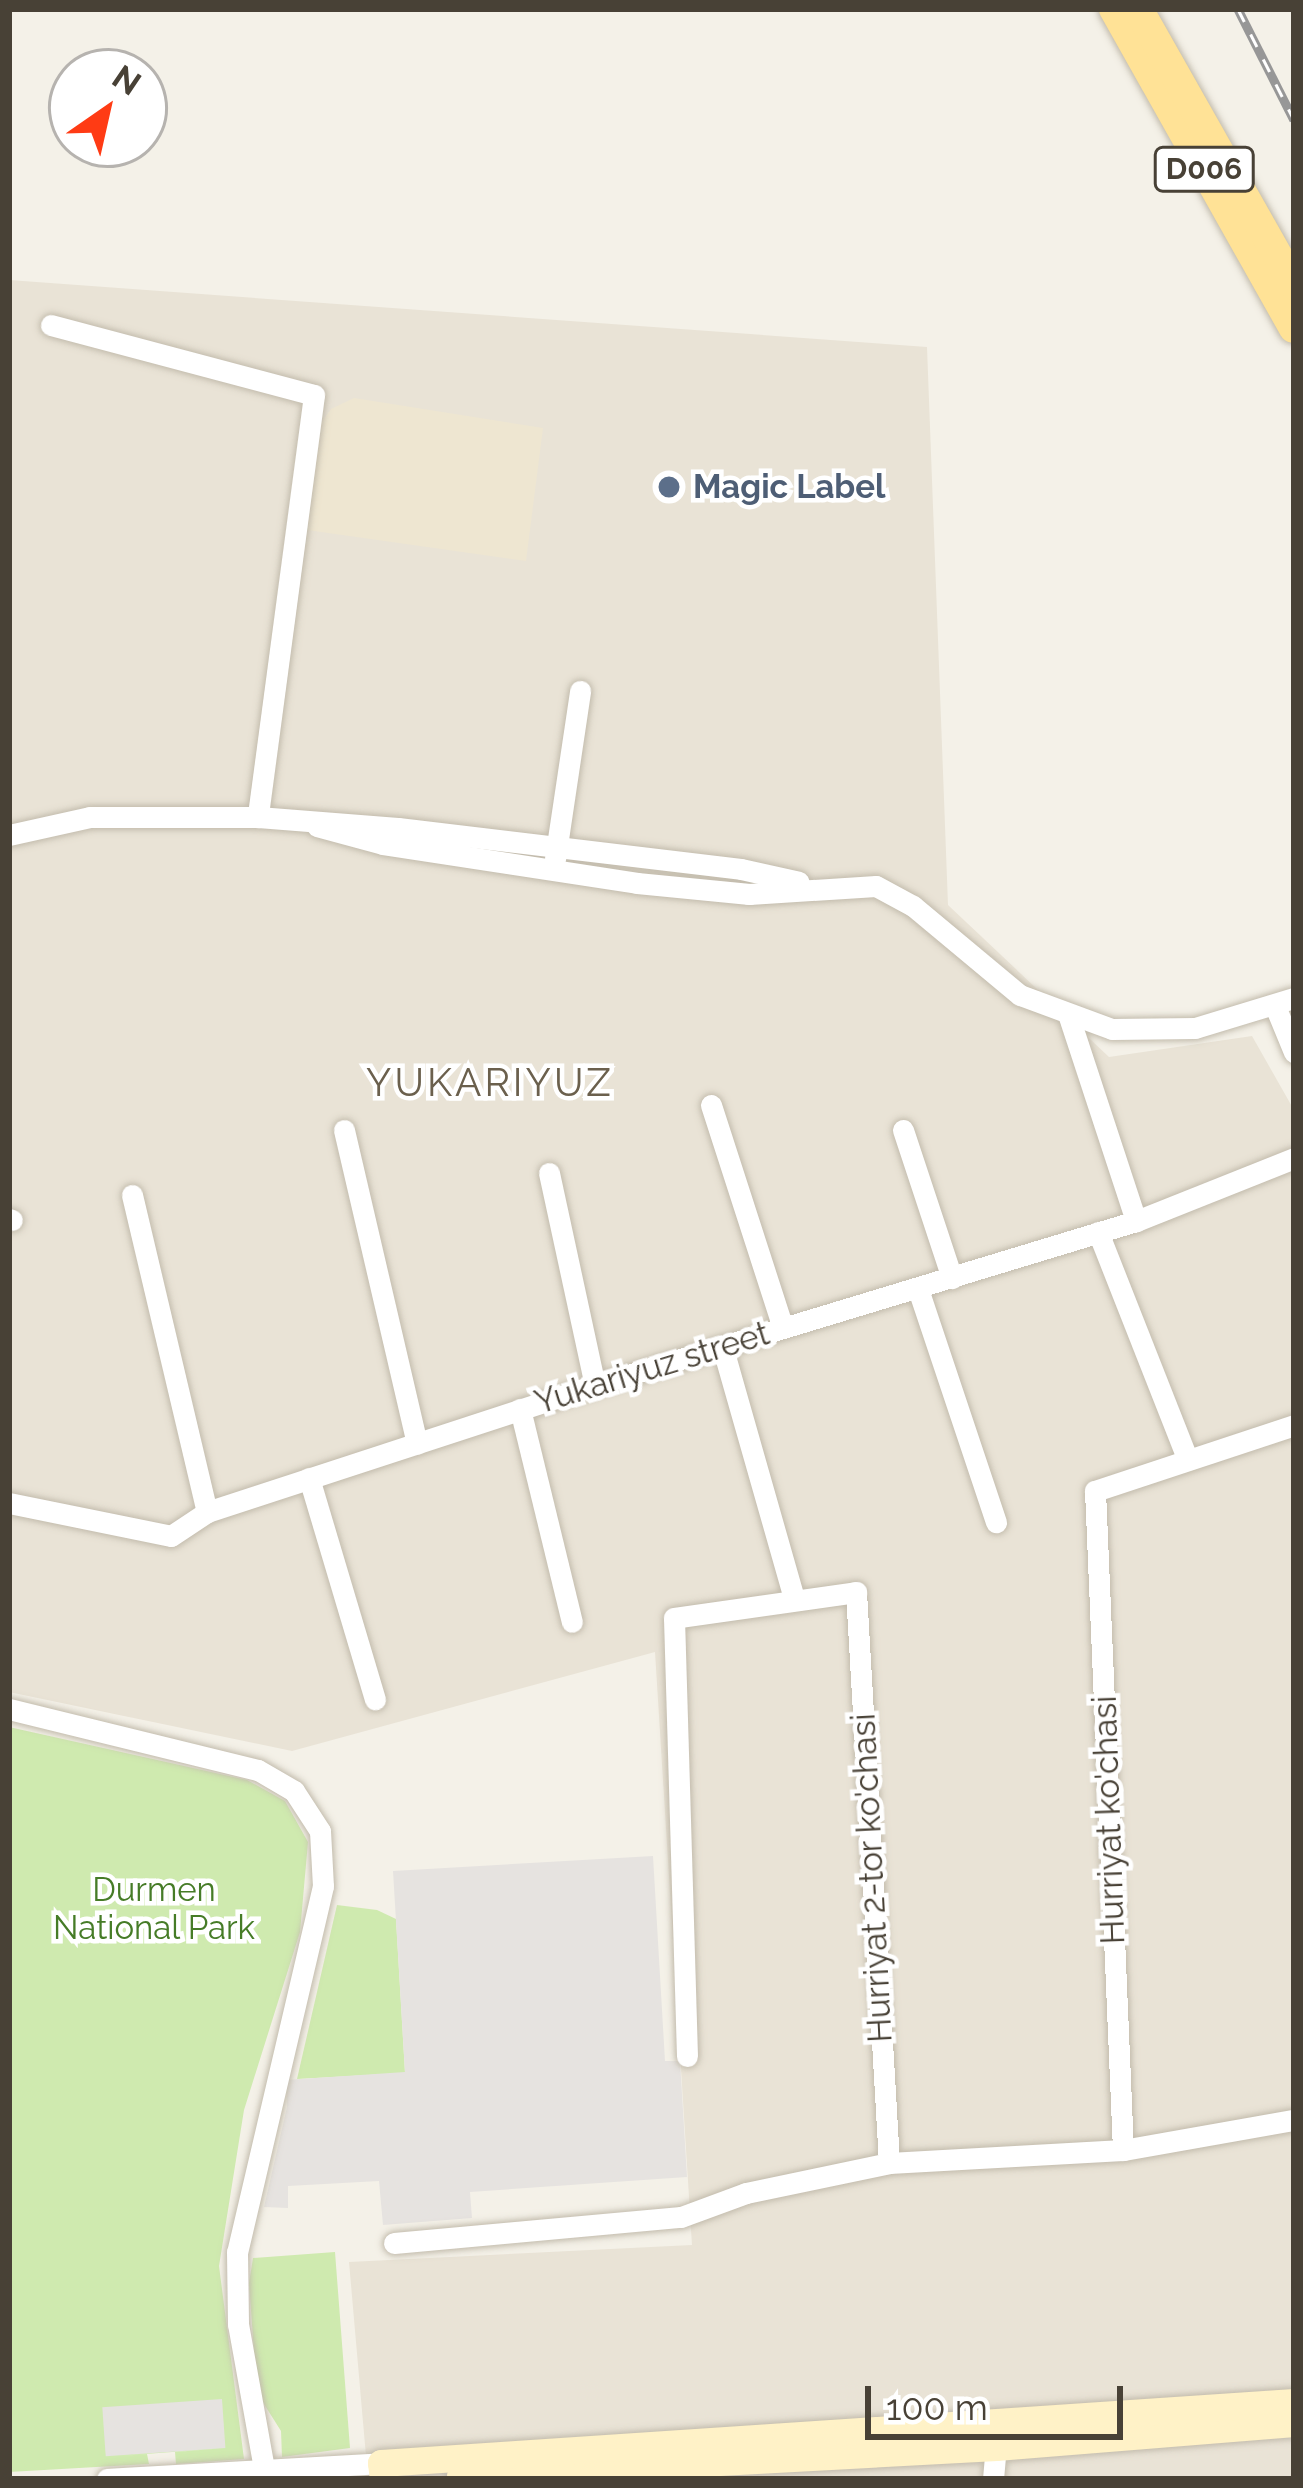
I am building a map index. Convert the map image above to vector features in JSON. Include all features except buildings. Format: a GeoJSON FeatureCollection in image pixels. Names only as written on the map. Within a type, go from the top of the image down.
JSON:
{"type":"FeatureCollection","features":[{"type":"Feature","properties":{"kind":"main road","name":"D006"},"geometry":{"type":"LineString","coordinates":[[1114,9],[1294,328]]}},
{"type":"Feature","properties":{"kind":"main road","name":"D006"},"geometry":{"type":"LineString","coordinates":[[1138,9],[1294,285]]}},
{"type":"Feature","properties":{"kind":"street"},"geometry":{"type":"LineString","coordinates":[[51,325],[314,395],[258,817]]}},
{"type":"Feature","properties":{"kind":"street"},"geometry":{"type":"LineString","coordinates":[[553,872],[580,691]]}},
{"type":"Feature","properties":{"kind":"street"},"geometry":{"type":"LineString","coordinates":[[9,835],[90,817],[258,817],[317,826],[382,844],[553,872],[749,894],[818,886],[876,886],[913,906],[1020,995],[1069,1016],[1112,1029],[1163,1031],[1284,1002],[1294,1052]]}},
{"type":"Feature","properties":{"kind":"street"},"geometry":{"type":"LineString","coordinates":[[317,826],[398,828],[741,869],[818,886]]}},
{"type":"Feature","properties":{"kind":"street"},"geometry":{"type":"LineString","coordinates":[[1069,1016],[1136,1221]]}},
{"type":"Feature","properties":{"kind":"street"},"geometry":{"type":"LineString","coordinates":[[711,1105],[783,1328]]}},
{"type":"Feature","properties":{"kind":"street"},"geometry":{"type":"LineString","coordinates":[[344,1130],[417,1444]]}},
{"type":"Feature","properties":{"kind":"street"},"geometry":{"type":"LineString","coordinates":[[902,1130],[952,1278]]}},
{"type":"Feature","properties":{"kind":"street","name":"Yukariyuz street"},"geometry":{"type":"LineString","coordinates":[[9,1503],[167,1536],[208,1512],[309,1478],[595,1385],[1136,1221],[1294,1158]]}},
{"type":"Feature","properties":{"kind":"street"},"geometry":{"type":"LineString","coordinates":[[549,1173],[595,1385]]}},
{"type":"Feature","properties":{"kind":"street"},"geometry":{"type":"LineString","coordinates":[[132,1195],[208,1512]]}},
{"type":"Feature","properties":{"kind":"street"},"geometry":{"type":"LineString","coordinates":[[1098,1232],[1187,1458],[1294,1425]]}},
{"type":"Feature","properties":{"kind":"street"},"geometry":{"type":"LineString","coordinates":[[918,1289],[996,1522]]}},
{"type":"Feature","properties":{"kind":"street"},"geometry":{"type":"LineString","coordinates":[[687,2056],[674,1618],[794,1599],[723,1349]]}},
{"type":"Feature","properties":{"kind":"street"},"geometry":{"type":"LineString","coordinates":[[520,1409],[572,1622]]}},
{"type":"Feature","properties":{"kind":"street","name":"Hurriyat ko'chasi"},"geometry":{"type":"LineString","coordinates":[[1123,2150],[1095,1491],[1187,1458]]}},
{"type":"Feature","properties":{"kind":"street"},"geometry":{"type":"LineString","coordinates":[[309,1478],[375,1699]]}},
{"type":"Feature","properties":{"kind":"street","name":"Hurriyat 2-tor ko'chasi"},"geometry":{"type":"LineString","coordinates":[[794,1599],[856,1592],[889,2164]]}},
{"type":"Feature","properties":{"kind":"street"},"geometry":{"type":"LineString","coordinates":[[9,1709],[258,1770],[294,1791],[320,1831],[323,1886],[237,2252],[238,2324],[265,2474]]}},
{"type":"Feature","properties":{"kind":"street"},"geometry":{"type":"LineString","coordinates":[[394,2243],[681,2217],[746,2194],[889,2164],[1123,2150],[1294,2120]]}},
{"type":"Feature","properties":{"kind":"street"},"geometry":{"type":"LineString","coordinates":[[996,2433],[1294,2402]]}},
{"type":"Feature","properties":{"kind":"street"},"geometry":{"type":"LineString","coordinates":[[106,2479],[382,2471],[996,2433],[1294,2423]]}},
{"type":"Feature","properties":{"kind":"street"},"geometry":{"type":"LineString","coordinates":[[993,2479],[996,2433]]}},
{"type":"Feature","properties":{"kind":"street"},"geometry":{"type":"LineString","coordinates":[[405,2479],[797,2446]]}},
{"type":"Feature","properties":{"kind":"shaded area"},"geometry":{"type":"Polygon","coordinates":[[[9,280],[927,347],[948,905],[1109,1057],[1252,1036],[1294,1110],[1294,2479],[368,2479],[349,2262],[692,2245],[655,1652],[292,1751],[9,1692],[9,280]]]}},
{"type":"Feature","properties":{"kind":"shaded area"},"geometry":{"type":"Polygon","coordinates":[[[354,398],[543,428],[526,561],[307,530],[321,423],[331,409],[354,398]]]}},
{"type":"Feature","properties":{"kind":"shaded area"},"geometry":{"type":"Polygon","coordinates":[[[653,1856],[665,2061],[680,2061],[687,2177],[470,2192],[472,2218],[383,2225],[379,2181],[288,2186],[288,2208],[264,2207],[287,2107],[286,2080],[405,2072],[393,1871],[653,1856]]]}},
{"type":"Feature","properties":{"kind":"shaded area"},"geometry":{"type":"Polygon","coordinates":[[[222,2399],[225,2448],[106,2456],[102,2407],[222,2399]]]}},
{"type":"Feature","properties":{"kind":"green space","name":"Durmen National Park"},"geometry":{"type":"Polygon","coordinates":[[[9,1727],[247,1780],[285,1801],[308,1842],[300,1932],[244,2110],[219,2266],[244,2459],[176,2464],[175,2452],[225,2448],[106,2457],[147,2454],[149,2464],[9,2472],[9,1727]]]}},
{"type":"Feature","properties":{"kind":"green space"},"geometry":{"type":"Polygon","coordinates":[[[337,1905],[377,1910],[396,1919],[405,2073],[297,2079],[337,1905]]]}},
{"type":"Feature","properties":{"kind":"green space"},"geometry":{"type":"Polygon","coordinates":[[[335,2252],[350,2448],[282,2457],[281,2431],[257,2393],[249,2283],[253,2258],[335,2252]]]}},
{"type":"Feature","properties":{"kind":"railway"},"geometry":{"type":"LineString","coordinates":[[1238,9],[1294,120]]}},
{"type":"Feature","properties":{"kind":"place","name":"Magic Label"},"geometry":{"type":"Point","coordinates":[669,487]}},
{"type":"Feature","properties":{"kind":"district","name":"YUKARIYUZ"},"geometry":{"type":"Point","coordinates":[490,1082]}}]}
